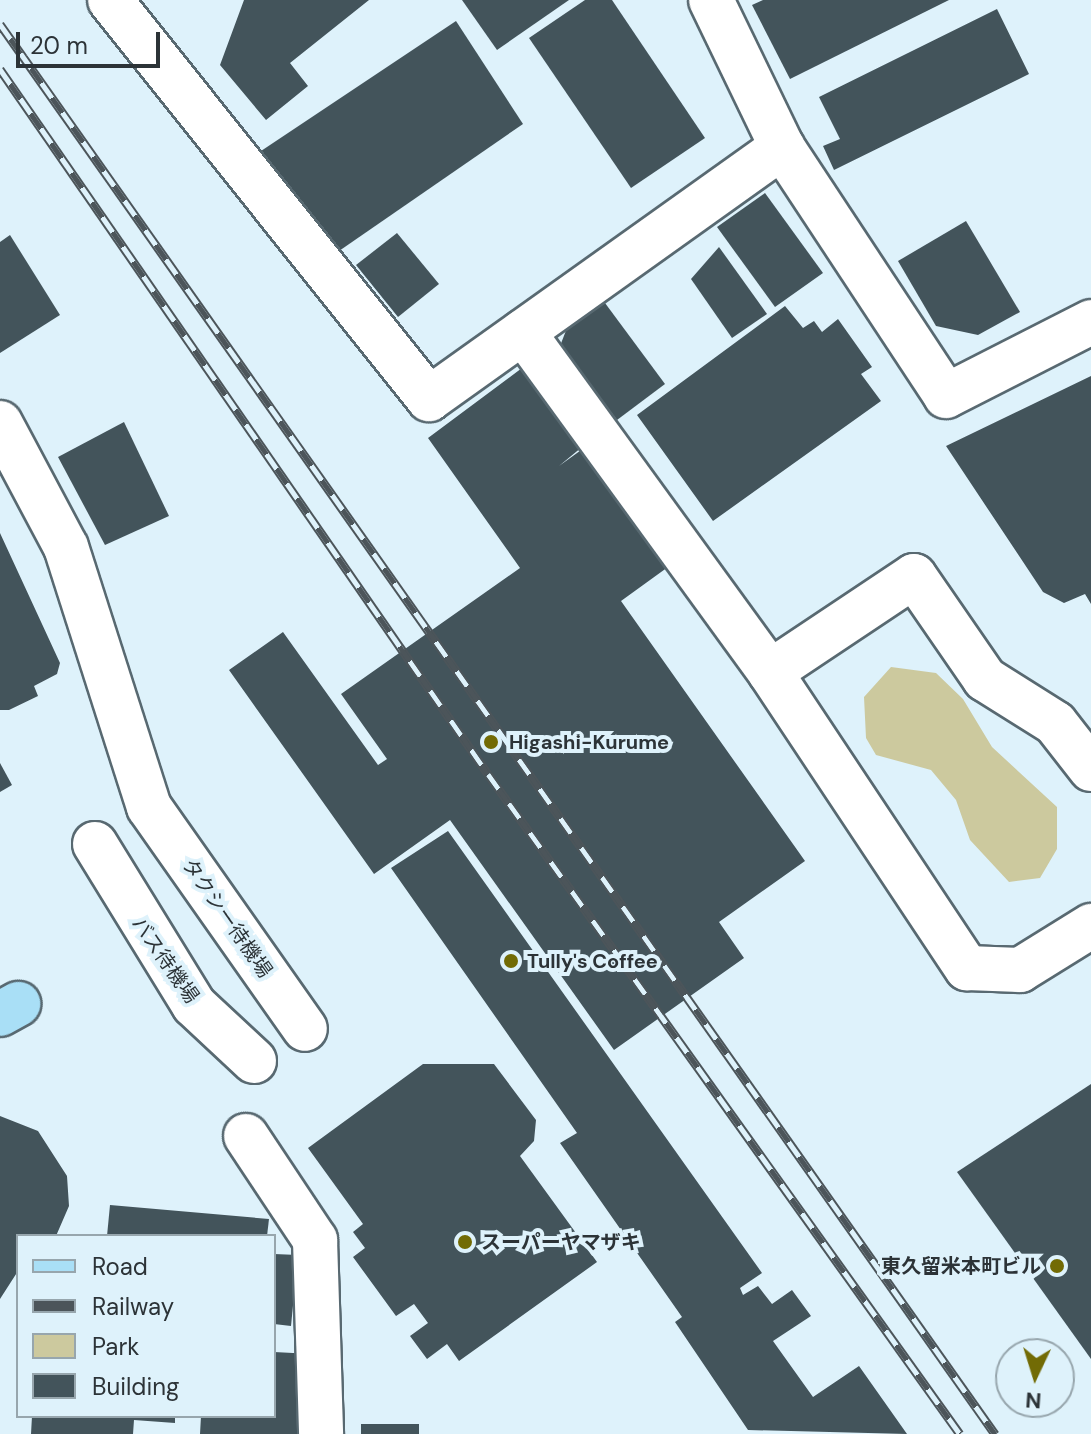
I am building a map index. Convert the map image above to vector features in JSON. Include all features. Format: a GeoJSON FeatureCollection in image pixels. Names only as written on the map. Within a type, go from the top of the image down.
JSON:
{"type":"FeatureCollection","features":[{"type":"Feature","properties":{"kind":"street"},"geometry":{"type":"LineString","coordinates":[[110,0],[429,399],[782,147]]}},
{"type":"Feature","properties":{"kind":"street"},"geometry":{"type":"LineString","coordinates":[[711,0],[782,147],[946,396],[1091,322]]}},
{"type":"Feature","properties":{"kind":"street"},"geometry":{"type":"LineString","coordinates":[[523,332],[770,672],[967,968],[1020,970],[1091,926]]}},
{"type":"Feature","properties":{"kind":"street","name":"タクシー待機場"},"geometry":{"type":"LineString","coordinates":[[0,423],[66,547],[149,807],[305,1029]]}},
{"type":"Feature","properties":{"kind":"street"},"geometry":{"type":"LineString","coordinates":[[770,672],[914,576],[985,679],[1055,723],[1089,761]]}},
{"type":"Feature","properties":{"kind":"street","name":"バス待機場"},"geometry":{"type":"LineString","coordinates":[[95,844],[194,1005],[254,1061]]}},
{"type":"Feature","properties":{"kind":"street"},"geometry":{"type":"LineString","coordinates":[[246,1136],[315,1240],[321,1434]]}},
{"type":"Feature","properties":{"kind":"green space"},"geometry":{"type":"Polygon","coordinates":[[[891,667],[936,673],[963,699],[992,747],[1057,807],[1057,849],[1040,878],[1009,882],[970,840],[956,800],[931,770],[876,755],[866,738],[864,697],[891,667]]]}},
{"type":"Feature","properties":{"kind":"building"},"geometry":{"type":"Polygon","coordinates":[[[244,0],[369,0],[290,63],[308,86],[266,120],[220,65],[244,0]]]}},
{"type":"Feature","properties":{"kind":"building"},"geometry":{"type":"Polygon","coordinates":[[[462,0],[569,0],[497,50],[462,0]]]}},
{"type":"Feature","properties":{"kind":"building"},"geometry":{"type":"Polygon","coordinates":[[[585,0],[612,0],[705,138],[631,188],[529,38],[585,0]]]}},
{"type":"Feature","properties":{"kind":"building"},"geometry":{"type":"Polygon","coordinates":[[[763,0],[949,0],[790,79],[752,5],[763,0]]]}},
{"type":"Feature","properties":{"kind":"building"},"geometry":{"type":"Polygon","coordinates":[[[997,9],[1029,74],[834,170],[823,146],[840,139],[819,97],[997,9]]]}},
{"type":"Feature","properties":{"kind":"building"},"geometry":{"type":"Polygon","coordinates":[[[456,21],[523,124],[339,251],[261,151],[456,21]]]}},
{"type":"Feature","properties":{"kind":"building"},"geometry":{"type":"Polygon","coordinates":[[[765,193],[823,273],[775,307],[717,227],[765,193]]]}},
{"type":"Feature","properties":{"kind":"building"},"geometry":{"type":"Polygon","coordinates":[[[966,221],[1020,312],[978,335],[936,326],[898,261],[966,221]]]}},
{"type":"Feature","properties":{"kind":"building"},"geometry":{"type":"Polygon","coordinates":[[[397,233],[439,284],[398,317],[356,265],[397,233]]]}},
{"type":"Feature","properties":{"kind":"building"},"geometry":{"type":"Polygon","coordinates":[[[10,235],[60,315],[0,353],[0,242],[10,235]]]}},
{"type":"Feature","properties":{"kind":"building"},"geometry":{"type":"Polygon","coordinates":[[[719,247],[767,314],[732,338],[691,279],[719,247]]]}},
{"type":"Feature","properties":{"kind":"building"},"geometry":{"type":"Polygon","coordinates":[[[605,303],[665,384],[617,420],[560,346],[567,328],[605,303]]]}},
{"type":"Feature","properties":{"kind":"building"},"geometry":{"type":"Polygon","coordinates":[[[785,306],[803,328],[814,321],[822,332],[838,319],[872,367],[861,374],[881,401],[713,521],[637,415],[785,306]]]}},
{"type":"Feature","properties":{"kind":"building"},"geometry":{"type":"Polygon","coordinates":[[[522,368],[582,447],[559,466],[584,448],[668,567],[621,601],[805,861],[719,922],[744,958],[614,1050],[450,820],[374,874],[229,670],[283,632],[378,765],[387,759],[341,694],[520,568],[428,438],[522,368]]]}},
{"type":"Feature","properties":{"kind":"building"},"geometry":{"type":"Polygon","coordinates":[[[1091,376],[1091,604],[1085,594],[1064,603],[1043,592],[946,446],[1091,376]]]}},
{"type":"Feature","properties":{"kind":"building"},"geometry":{"type":"Polygon","coordinates":[[[124,422],[169,516],[105,545],[58,457],[124,422]]]}},
{"type":"Feature","properties":{"kind":"building"},"geometry":{"type":"Polygon","coordinates":[[[0,533],[60,663],[57,674],[34,686],[38,696],[9,710],[0,710],[0,533]]]}},
{"type":"Feature","properties":{"kind":"building"},"geometry":{"type":"Polygon","coordinates":[[[0,763],[12,785],[0,792],[0,763]]]}},
{"type":"Feature","properties":{"kind":"building"},"geometry":{"type":"Polygon","coordinates":[[[448,831],[762,1273],[740,1288],[743,1295],[758,1286],[772,1304],[792,1290],[811,1316],[773,1341],[813,1397],[859,1366],[907,1434],[748,1430],[675,1322],[682,1317],[560,1143],[577,1133],[391,868],[448,831]]]}},
{"type":"Feature","properties":{"kind":"building"},"geometry":{"type":"Polygon","coordinates":[[[423,1064],[494,1064],[536,1120],[534,1141],[520,1156],[597,1262],[459,1361],[447,1344],[427,1359],[410,1336],[428,1323],[414,1304],[396,1316],[353,1257],[365,1248],[353,1232],[363,1224],[308,1148],[423,1064]]]}},
{"type":"Feature","properties":{"kind":"building","name":"東久留米本町ビル"},"geometry":{"type":"Polygon","coordinates":[[[1091,1084],[1091,1359],[957,1172],[1091,1084]]]}},
{"type":"Feature","properties":{"kind":"building"},"geometry":{"type":"Polygon","coordinates":[[[0,1116],[38,1131],[67,1176],[69,1206],[57,1234],[16,1234],[16,1274],[0,1299],[0,1116]]]}},
{"type":"Feature","properties":{"kind":"building"},"geometry":{"type":"Polygon","coordinates":[[[110,1205],[269,1219],[267,1234],[107,1234],[110,1205]]]}},
{"type":"Feature","properties":{"kind":"building"},"geometry":{"type":"Polygon","coordinates":[[[276,1254],[298,1255],[291,1326],[276,1324],[276,1254]]]}},
{"type":"Feature","properties":{"kind":"building"},"geometry":{"type":"Polygon","coordinates":[[[276,1352],[312,1354],[309,1434],[200,1434],[201,1418],[276,1418],[276,1352]]]}},
{"type":"Feature","properties":{"kind":"building"},"geometry":{"type":"Polygon","coordinates":[[[32,1418],[175,1418],[175,1423],[134,1420],[133,1434],[31,1434],[32,1418]]]}},
{"type":"Feature","properties":{"kind":"building"},"geometry":{"type":"Polygon","coordinates":[[[361,1424],[419,1424],[419,1434],[361,1434],[361,1424]]]}},
{"type":"Feature","properties":{"kind":"railway"},"geometry":{"type":"LineString","coordinates":[[0,24],[995,1434]]}},
{"type":"Feature","properties":{"kind":"railway"},"geometry":{"type":"LineString","coordinates":[[0,69],[488,774],[960,1434]]}},
{"type":"Feature","properties":{"kind":"place","name":"Higashi-Kurume"},"geometry":{"type":"Point","coordinates":[491,742]}},
{"type":"Feature","properties":{"kind":"place","name":"Tully's Coffee"},"geometry":{"type":"Point","coordinates":[511,961]}},
{"type":"Feature","properties":{"kind":"place","name":"スーパーヤマザキ"},"geometry":{"type":"Point","coordinates":[465,1242]}},
{"type":"Feature","properties":{"kind":"place","name":"東久留米本町ビル"},"geometry":{"type":"Point","coordinates":[1057,1266]}}]}
